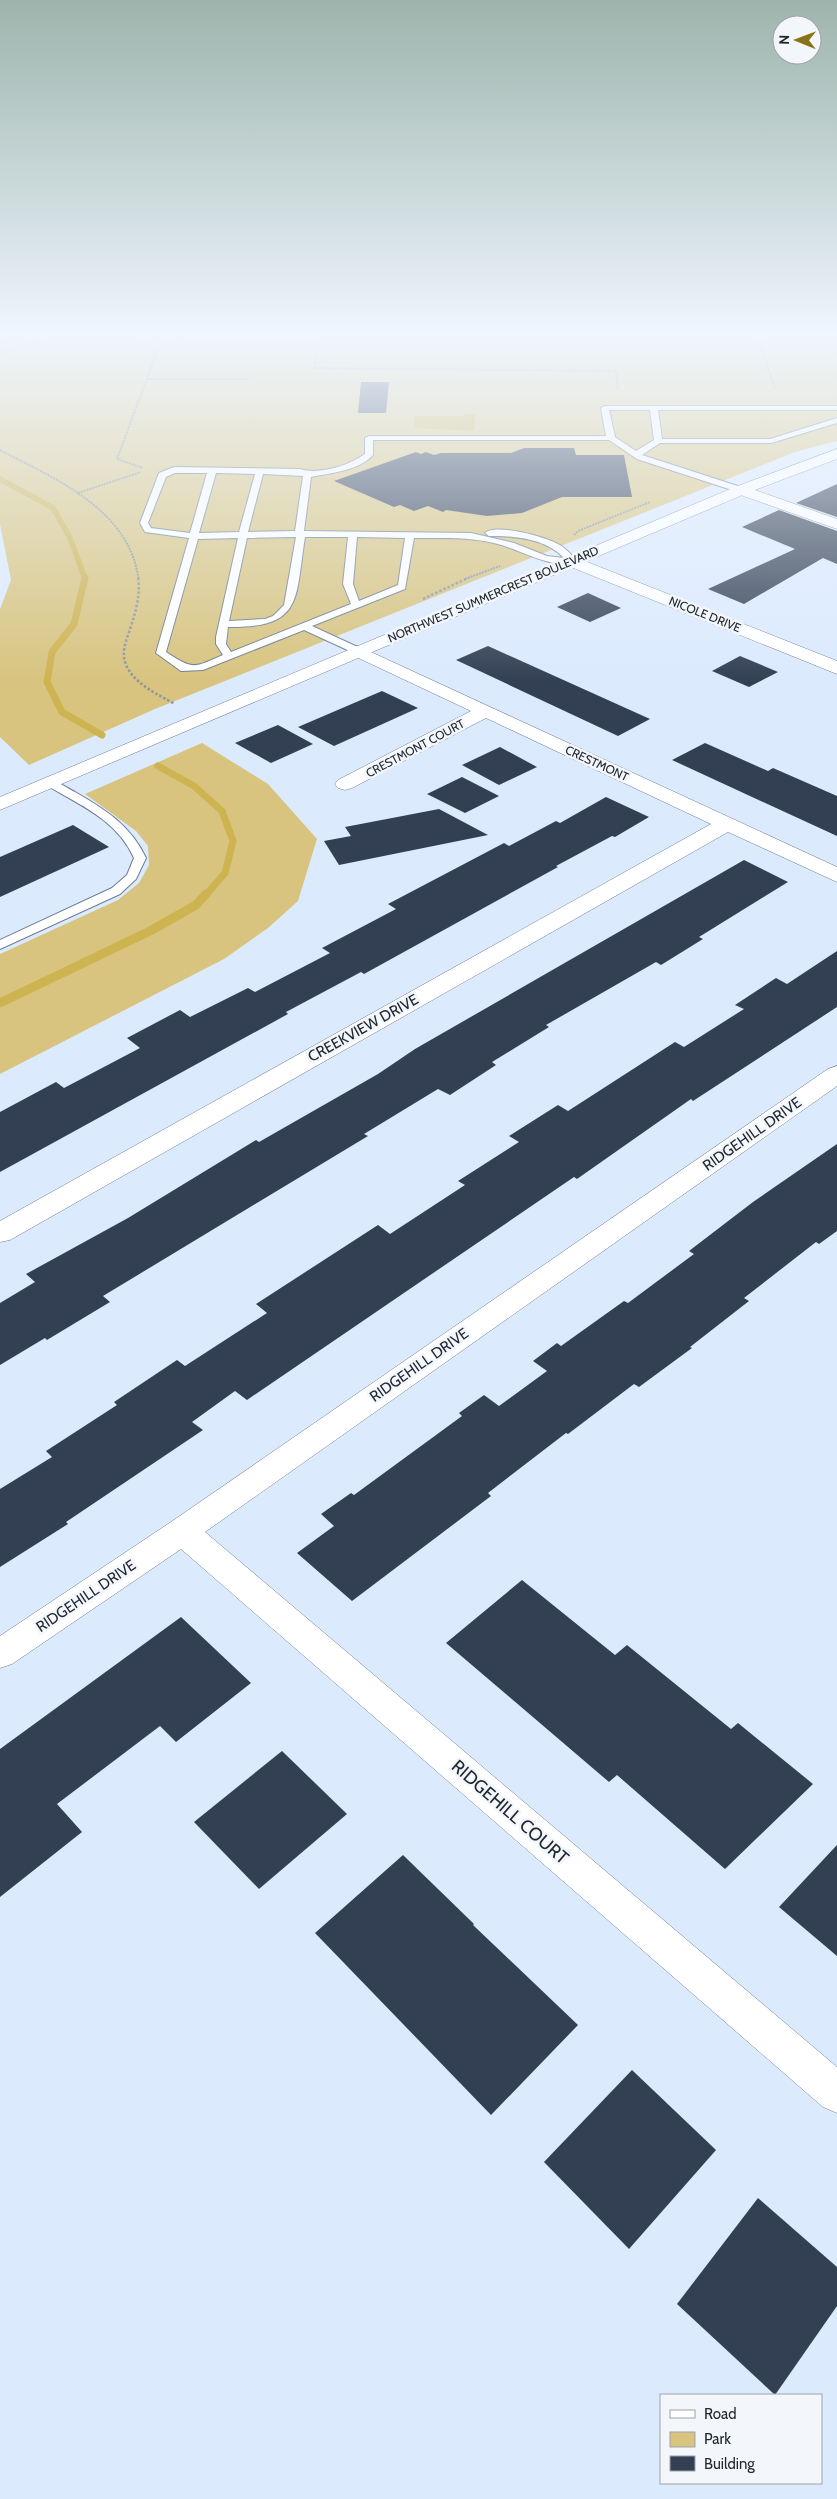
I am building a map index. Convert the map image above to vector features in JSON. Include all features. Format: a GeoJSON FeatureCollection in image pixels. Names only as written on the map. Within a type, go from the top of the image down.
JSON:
{"type":"FeatureCollection","features":[{"type":"Feature","properties":{"kind":"street","name":"NORTHWEST SUMMERCREST BOULEVARD"},"geometry":{"type":"LineString","coordinates":[[50,782],[741,490],[837,454]]}},
{"type":"Feature","properties":{"kind":"street"},"geometry":{"type":"LineString","coordinates":[[741,490],[837,524]]}},
{"type":"Feature","properties":{"kind":"street","name":"NICOLE DRIVE"},"geometry":{"type":"LineString","coordinates":[[572,561],[837,668]]}},
{"type":"Feature","properties":{"kind":"street","name":"CRESTMONT"},"geometry":{"type":"LineString","coordinates":[[358,651],[837,875]]}},
{"type":"Feature","properties":{"kind":"street","name":"CRESTMONT COURT"},"geometry":{"type":"LineString","coordinates":[[345,784],[486,711]]}},
{"type":"Feature","properties":{"kind":"street"},"geometry":{"type":"LineString","coordinates":[[0,804],[50,782]]}},
{"type":"Feature","properties":{"kind":"street","name":"CREEKVIEW DRIVE"},"geometry":{"type":"LineString","coordinates":[[0,1233],[726,824]]}},
{"type":"Feature","properties":{"kind":"street","name":"RIDGEHILL DRIVE"},"geometry":{"type":"LineString","coordinates":[[0,1654],[182,1531],[837,1074]]}},
{"type":"Feature","properties":{"kind":"street","name":"RIDGEHILL COURT"},"geometry":{"type":"LineString","coordinates":[[182,1531],[837,2093]]}},
{"type":"Feature","properties":{"kind":"lane"},"geometry":{"type":"LineString","coordinates":[[369,449],[369,455],[349,465],[307,475],[300,472],[174,470],[162,475],[144,523],[148,530],[194,536],[301,534],[471,536],[511,545],[545,559],[572,561]]}},
{"type":"Feature","properties":{"kind":"lane"},"geometry":{"type":"LineString","coordinates":[[628,449],[678,471],[741,490]]}},
{"type":"Feature","properties":{"kind":"lane"},"geometry":{"type":"LineString","coordinates":[[637,454],[645,449]]}},
{"type":"Feature","properties":{"kind":"lane"},"geometry":{"type":"LineString","coordinates":[[212,471],[161,653],[184,669],[203,667],[402,587],[410,535]]}},
{"type":"Feature","properties":{"kind":"lane"},"geometry":{"type":"LineString","coordinates":[[228,656],[221,644],[223,624],[260,471]]}},
{"type":"Feature","properties":{"kind":"lane"},"geometry":{"type":"LineString","coordinates":[[223,624],[261,624],[274,621],[285,613],[289,605],[301,534],[299,529],[307,475]]}},
{"type":"Feature","properties":{"kind":"lane"},"geometry":{"type":"LineString","coordinates":[[471,536],[486,533],[516,534],[564,550],[572,561]]}},
{"type":"Feature","properties":{"kind":"lane"},"geometry":{"type":"LineString","coordinates":[[353,534],[348,584],[356,605]]}},
{"type":"Feature","properties":{"kind":"lane"},"geometry":{"type":"LineString","coordinates":[[304,626],[358,651]]}},
{"type":"Feature","properties":{"kind":"lane"},"geometry":{"type":"LineString","coordinates":[[0,945],[116,890],[130,881],[136,871],[140,858],[130,836],[111,820],[50,782]]}},
{"type":"Feature","properties":{"kind":"path"},"geometry":{"type":"LineString","coordinates":[[78,493],[149,470],[117,459],[121,449]]}},
{"type":"Feature","properties":{"kind":"path"},"geometry":{"type":"LineString","coordinates":[[0,450],[78,493],[113,525],[127,544],[136,567],[139,582],[124,662],[129,673],[140,683],[178,706]]}},
{"type":"Feature","properties":{"kind":"green space"},"geometry":{"type":"Polygon","coordinates":[[[0,449],[808,449],[795,452],[155,709],[29,765],[0,737],[0,609],[11,580],[0,524],[0,449]]]}},
{"type":"Feature","properties":{"kind":"green space"},"geometry":{"type":"Polygon","coordinates":[[[202,743],[268,784],[317,839],[298,901],[268,928],[224,959],[0,1074],[0,954],[118,900],[139,883],[149,865],[148,846],[136,831],[85,794],[202,743]]]}},
{"type":"Feature","properties":{"kind":"building"},"geometry":{"type":"Polygon","coordinates":[[[522,449],[574,449],[576,455],[624,455],[632,497],[562,497],[522,513],[487,516],[446,510],[443,512],[428,506],[414,511],[400,505],[394,507],[334,481],[416,452],[421,454],[426,452],[434,455],[441,453],[511,453],[522,449]]]}},
{"type":"Feature","properties":{"kind":"building"},"geometry":{"type":"Polygon","coordinates":[[[837,484],[837,517],[796,503],[837,484]]]}},
{"type":"Feature","properties":{"kind":"building"},"geometry":{"type":"Polygon","coordinates":[[[779,510],[837,531],[837,564],[823,558],[744,604],[708,589],[795,549],[742,527],[779,510]]]}},
{"type":"Feature","properties":{"kind":"building"},"geometry":{"type":"Polygon","coordinates":[[[588,593],[621,608],[590,622],[557,607],[588,593]]]}},
{"type":"Feature","properties":{"kind":"building"},"geometry":{"type":"Polygon","coordinates":[[[488,646],[650,719],[618,736],[456,660],[488,646]]]}},
{"type":"Feature","properties":{"kind":"building"},"geometry":{"type":"Polygon","coordinates":[[[740,656],[778,672],[749,687],[712,671],[740,656]]]}},
{"type":"Feature","properties":{"kind":"building"},"geometry":{"type":"Polygon","coordinates":[[[382,691],[418,708],[334,746],[298,727],[382,691]]]}},
{"type":"Feature","properties":{"kind":"building"},"geometry":{"type":"Polygon","coordinates":[[[278,725],[313,744],[271,763],[235,743],[278,725]]]}},
{"type":"Feature","properties":{"kind":"building"},"geometry":{"type":"Polygon","coordinates":[[[705,743],[768,771],[773,768],[837,796],[837,836],[672,760],[705,743]]]}},
{"type":"Feature","properties":{"kind":"building"},"geometry":{"type":"Polygon","coordinates":[[[500,747],[537,767],[499,785],[462,765],[500,747]]]}},
{"type":"Feature","properties":{"kind":"building"},"geometry":{"type":"Polygon","coordinates":[[[462,777],[499,796],[465,813],[427,794],[462,777]]]}},
{"type":"Feature","properties":{"kind":"building"},"geometry":{"type":"Polygon","coordinates":[[[606,797],[649,817],[615,837],[612,836],[556,866],[558,867],[364,974],[361,972],[286,1012],[288,1014],[0,1172],[0,1112],[56,1082],[64,1088],[140,1048],[127,1038],[180,1010],[190,1017],[248,988],[255,992],[330,953],[322,948],[396,909],[388,904],[504,843],[509,846],[556,821],[560,823],[606,797]]]}},
{"type":"Feature","properties":{"kind":"building"},"geometry":{"type":"Polygon","coordinates":[[[439,809],[488,835],[339,865],[324,841],[351,836],[345,827],[439,809]]]}},
{"type":"Feature","properties":{"kind":"building"},"geometry":{"type":"Polygon","coordinates":[[[73,825],[109,847],[0,897],[0,857],[73,825]]]}},
{"type":"Feature","properties":{"kind":"building"},"geometry":{"type":"Polygon","coordinates":[[[744,860],[788,882],[699,937],[703,939],[661,965],[656,962],[546,1025],[549,1027],[492,1062],[496,1065],[450,1095],[438,1089],[364,1134],[368,1136],[103,1296],[110,1302],[47,1340],[45,1338],[0,1365],[0,1303],[35,1282],[26,1274],[128,1218],[256,1140],[259,1142],[378,1074],[415,1049],[744,860]]]}},
{"type":"Feature","properties":{"kind":"building"},"geometry":{"type":"Polygon","coordinates":[[[837,951],[837,1007],[693,1101],[691,1099],[577,1179],[574,1177],[247,1400],[235,1391],[192,1422],[203,1430],[66,1522],[68,1524],[0,1567],[0,1489],[52,1457],[46,1451],[117,1405],[114,1402],[177,1360],[185,1366],[267,1313],[256,1304],[378,1225],[390,1234],[465,1185],[458,1181],[519,1142],[509,1136],[558,1105],[568,1111],[675,1042],[684,1047],[744,1009],[735,1005],[776,978],[787,984],[837,951]]]}},
{"type":"Feature","properties":{"kind":"building"},"geometry":{"type":"Polygon","coordinates":[[[837,1144],[837,1231],[819,1244],[816,1242],[744,1298],[749,1301],[690,1347],[692,1348],[639,1387],[634,1384],[568,1434],[566,1433],[488,1493],[491,1496],[352,1601],[297,1553],[334,1526],[321,1514],[351,1493],[354,1495],[462,1416],[459,1413],[484,1395],[499,1406],[547,1371],[533,1361],[557,1343],[561,1346],[624,1301],[628,1303],[694,1254],[689,1251],[753,1202],[837,1144]]]}},
{"type":"Feature","properties":{"kind":"building"},"geometry":{"type":"Polygon","coordinates":[[[522,1580],[615,1655],[627,1645],[731,1729],[738,1723],[813,1784],[725,1869],[617,1775],[609,1782],[446,1643],[522,1580]]]}},
{"type":"Feature","properties":{"kind":"building"},"geometry":{"type":"Polygon","coordinates":[[[181,1617],[251,1683],[176,1742],[160,1726],[57,1804],[82,1832],[0,1897],[0,1749],[181,1617]]]}},
{"type":"Feature","properties":{"kind":"building"},"geometry":{"type":"Polygon","coordinates":[[[282,1751],[347,1814],[259,1889],[194,1822],[282,1751]]]}},
{"type":"Feature","properties":{"kind":"building"},"geometry":{"type":"Polygon","coordinates":[[[837,1845],[837,1956],[779,1907],[837,1845]]]}},
{"type":"Feature","properties":{"kind":"building"},"geometry":{"type":"Polygon","coordinates":[[[403,1855],[578,2025],[491,2115],[315,1933],[403,1855]]]}},
{"type":"Feature","properties":{"kind":"building"},"geometry":{"type":"Polygon","coordinates":[[[632,2070],[716,2150],[629,2249],[544,2162],[632,2070]]]}},
{"type":"Feature","properties":{"kind":"building"},"geometry":{"type":"Polygon","coordinates":[[[758,2198],[837,2267],[837,2306],[776,2394],[677,2304],[758,2198]]]}},
{"type":"Feature","properties":{"kind":"waterway"},"geometry":{"type":"LineString","coordinates":[[0,479],[53,508],[70,538],[85,579]]}},
{"type":"Feature","properties":{"kind":"waterway"},"geometry":{"type":"LineString","coordinates":[[85,579],[74,624],[52,652],[47,682],[62,712],[102,735]]}},
{"type":"Feature","properties":{"kind":"waterway"},"geometry":{"type":"LineString","coordinates":[[158,766],[194,786],[222,811],[233,841],[225,873],[205,896]]}},
{"type":"Feature","properties":{"kind":"waterway"},"geometry":{"type":"LineString","coordinates":[[0,1003],[150,931],[196,905],[206,894]]}}]}
